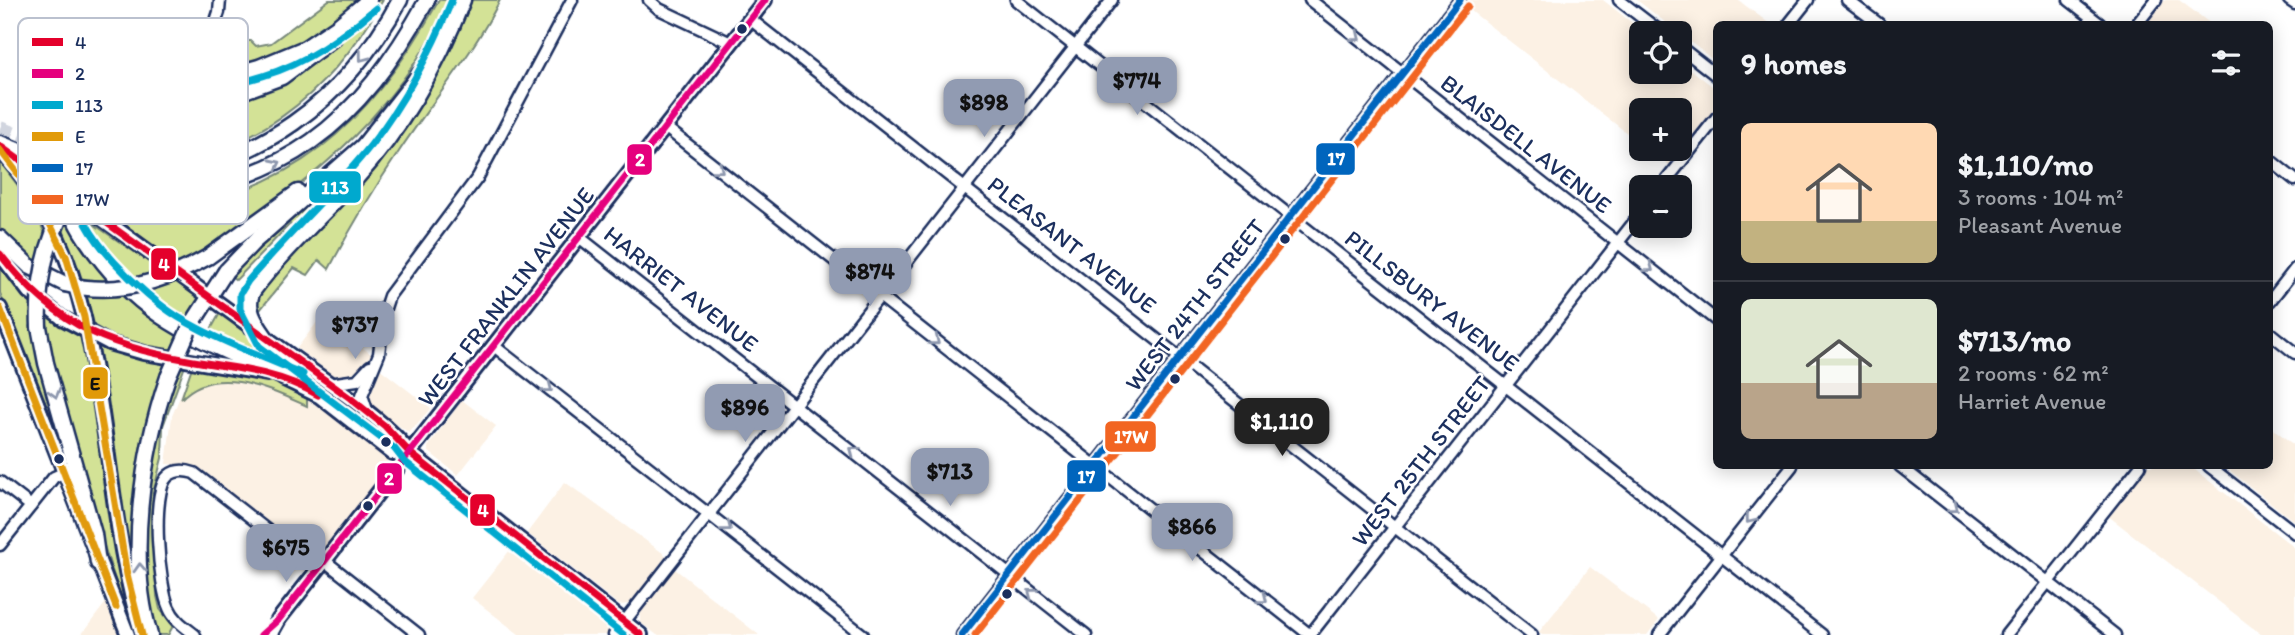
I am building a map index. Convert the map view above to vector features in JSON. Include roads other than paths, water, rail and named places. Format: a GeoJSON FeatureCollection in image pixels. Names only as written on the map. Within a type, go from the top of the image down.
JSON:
{"type":"FeatureCollection","features":[{"type":"Feature","properties":{"kind":"highway"},"geometry":{"type":"LineString","coordinates":[[248,69],[271,63],[305,48],[370,0]]}},
{"type":"Feature","properties":{"kind":"highway"},"geometry":{"type":"LineString","coordinates":[[248,90],[282,77],[327,45],[370,0]]}},
{"type":"Feature","properties":{"kind":"highway"},"geometry":{"type":"LineString","coordinates":[[248,149],[270,140],[296,124],[356,66],[400,0]]}},
{"type":"Feature","properties":{"kind":"highway"},"geometry":{"type":"LineString","coordinates":[[248,175],[280,162],[307,146],[340,119],[382,72],[427,0]]}},
{"type":"Feature","properties":{"kind":"highway"},"geometry":{"type":"LineString","coordinates":[[150,635],[142,601],[139,554],[142,503],[150,442],[168,377],[190,327],[226,271],[255,241],[350,158],[394,108],[431,58],[463,0]]}},
{"type":"Feature","properties":{"kind":"highway"},"geometry":{"type":"LineString","coordinates":[[267,339],[250,310],[249,302],[253,291],[355,180],[395,131],[425,83],[463,0]]}},
{"type":"Feature","properties":{"kind":"highway"},"geometry":{"type":"LineString","coordinates":[[0,238],[29,266],[65,284],[96,290],[128,287],[166,276],[208,257],[338,162],[394,108]]}},
{"type":"Feature","properties":{"kind":"highway"},"geometry":{"type":"LineString","coordinates":[[0,146],[18,152]]}},
{"type":"Feature","properties":{"kind":"highway"},"geometry":{"type":"LineString","coordinates":[[57,224],[41,280],[39,327],[46,363],[94,534],[98,563]]}},
{"type":"Feature","properties":{"kind":"highway"},"geometry":{"type":"LineString","coordinates":[[78,224],[97,255],[120,284],[146,307],[198,341],[293,382]]}},
{"type":"Feature","properties":{"kind":"main road","name":"WEST FRANKLIN AVENUE"},"geometry":{"type":"LineString","coordinates":[[270,635],[279,619],[765,0]]}},
{"type":"Feature","properties":{"kind":"main road"},"geometry":{"type":"LineString","coordinates":[[0,146],[18,159]]}},
{"type":"Feature","properties":{"kind":"main road"},"geometry":{"type":"LineString","coordinates":[[0,146],[18,172]]}},
{"type":"Feature","properties":{"kind":"main road"},"geometry":{"type":"LineString","coordinates":[[49,224],[79,297],[128,586],[142,635]]}},
{"type":"Feature","properties":{"kind":"main road"},"geometry":{"type":"LineString","coordinates":[[109,224],[328,384],[401,441],[410,453],[641,635]]}},
{"type":"Feature","properties":{"kind":"main road"},"geometry":{"type":"LineString","coordinates":[[0,254],[29,292],[62,318],[109,343],[144,353],[254,371],[293,382],[319,396],[392,453],[410,453]]}},
{"type":"Feature","properties":{"kind":"main road"},"geometry":{"type":"LineString","coordinates":[[0,308],[128,635]]}},
{"type":"Feature","properties":{"kind":"main road","name":"WEST FRANKLIN AVENUE"},"geometry":{"type":"LineString","coordinates":[[261,635],[279,619]]}},
{"type":"Feature","properties":{"kind":"street"},"geometry":{"type":"LineString","coordinates":[[217,18],[220,0]]}},
{"type":"Feature","properties":{"kind":"street"},"geometry":{"type":"LineString","coordinates":[[369,416],[362,395],[378,358],[384,311],[389,296],[478,177],[572,0]]}},
{"type":"Feature","properties":{"kind":"street"},"geometry":{"type":"LineString","coordinates":[[649,0],[659,9],[731,43]]}},
{"type":"Feature","properties":{"kind":"street","name":"PILLSBURY AVENUE"},"geometry":{"type":"LineString","coordinates":[[1016,0],[1822,635]]}},
{"type":"Feature","properties":{"kind":"street"},"geometry":{"type":"LineString","coordinates":[[614,635],[1112,0]]}},
{"type":"Feature","properties":{"kind":"street","name":"BLAISDELL AVENUE"},"geometry":{"type":"LineString","coordinates":[[1310,0],[1713,318]]}},
{"type":"Feature","properties":{"kind":"street","name":"WEST 24TH STREET"},"geometry":{"type":"LineString","coordinates":[[962,635],[1460,0]]}},
{"type":"Feature","properties":{"kind":"street"},"geometry":{"type":"LineString","coordinates":[[1619,0],[1646,21]]}},
{"type":"Feature","properties":{"kind":"street"},"geometry":{"type":"LineString","coordinates":[[1791,21],[1808,0]]}},
{"type":"Feature","properties":{"kind":"street"},"geometry":{"type":"LineString","coordinates":[[1847,0],[1874,21]]}},
{"type":"Feature","properties":{"kind":"street"},"geometry":{"type":"LineString","coordinates":[[2069,0],[2096,21]]}},
{"type":"Feature","properties":{"kind":"street"},"geometry":{"type":"LineString","coordinates":[[2139,21],[2156,0]]}},
{"type":"Feature","properties":{"kind":"street"},"geometry":{"type":"LineString","coordinates":[[2289,0],[2295,4]]}},
{"type":"Feature","properties":{"kind":"street","name":"PLEASANT AVENUE"},"geometry":{"type":"LineString","coordinates":[[750,19],[1532,635]]}},
{"type":"Feature","properties":{"kind":"street"},"geometry":{"type":"LineString","coordinates":[[1692,56],[1713,73]]}},
{"type":"Feature","properties":{"kind":"street"},"geometry":{"type":"LineString","coordinates":[[1671,175],[1713,122]]}},
{"type":"Feature","properties":{"kind":"street"},"geometry":{"type":"LineString","coordinates":[[665,127],[1093,467],[1310,635]]}},
{"type":"Feature","properties":{"kind":"street"},"geometry":{"type":"LineString","coordinates":[[2273,162],[2295,180]]}},
{"type":"Feature","properties":{"kind":"street","name":"WEST 25TH STREET"},"geometry":{"type":"LineString","coordinates":[[1310,635],[1629,228]]}},
{"type":"Feature","properties":{"kind":"street","name":"HARRIET AVENUE"},"geometry":{"type":"LineString","coordinates":[[579,237],[1086,635]]}},
{"type":"Feature","properties":{"kind":"street"},"geometry":{"type":"LineString","coordinates":[[2273,297],[2295,269]]}},
{"type":"Feature","properties":{"kind":"street"},"geometry":{"type":"LineString","coordinates":[[2273,335],[2295,353]]}},
{"type":"Feature","properties":{"kind":"street"},"geometry":{"type":"LineString","coordinates":[[328,384],[359,379],[374,360],[381,339]]}},
{"type":"Feature","properties":{"kind":"street"},"geometry":{"type":"LineString","coordinates":[[494,346],[863,635]]}},
{"type":"Feature","properties":{"kind":"street"},"geometry":{"type":"LineString","coordinates":[[1659,635],[1789,469]]}},
{"type":"Feature","properties":{"kind":"street"},"geometry":{"type":"LineString","coordinates":[[1904,469],[2115,635]]}},
{"type":"Feature","properties":{"kind":"street"},"geometry":{"type":"LineString","coordinates":[[2006,635],[2138,469]]}},
{"type":"Feature","properties":{"kind":"street"},"geometry":{"type":"LineString","coordinates":[[2213,469],[2295,533]]}},
{"type":"Feature","properties":{"kind":"street"},"geometry":{"type":"LineString","coordinates":[[195,635],[177,621],[165,598],[158,502],[162,483],[167,476],[184,470],[194,473],[419,635]]}},
{"type":"Feature","properties":{"kind":"street"},"geometry":{"type":"LineString","coordinates":[[0,545],[54,477],[63,473]]}},
{"type":"Feature","properties":{"kind":"street"},"geometry":{"type":"LineString","coordinates":[[0,482],[31,506]]}},
{"type":"Feature","properties":{"kind":"tunnel"},"geometry":{"type":"LineString","coordinates":[[0,128],[18,135]]}}]}
